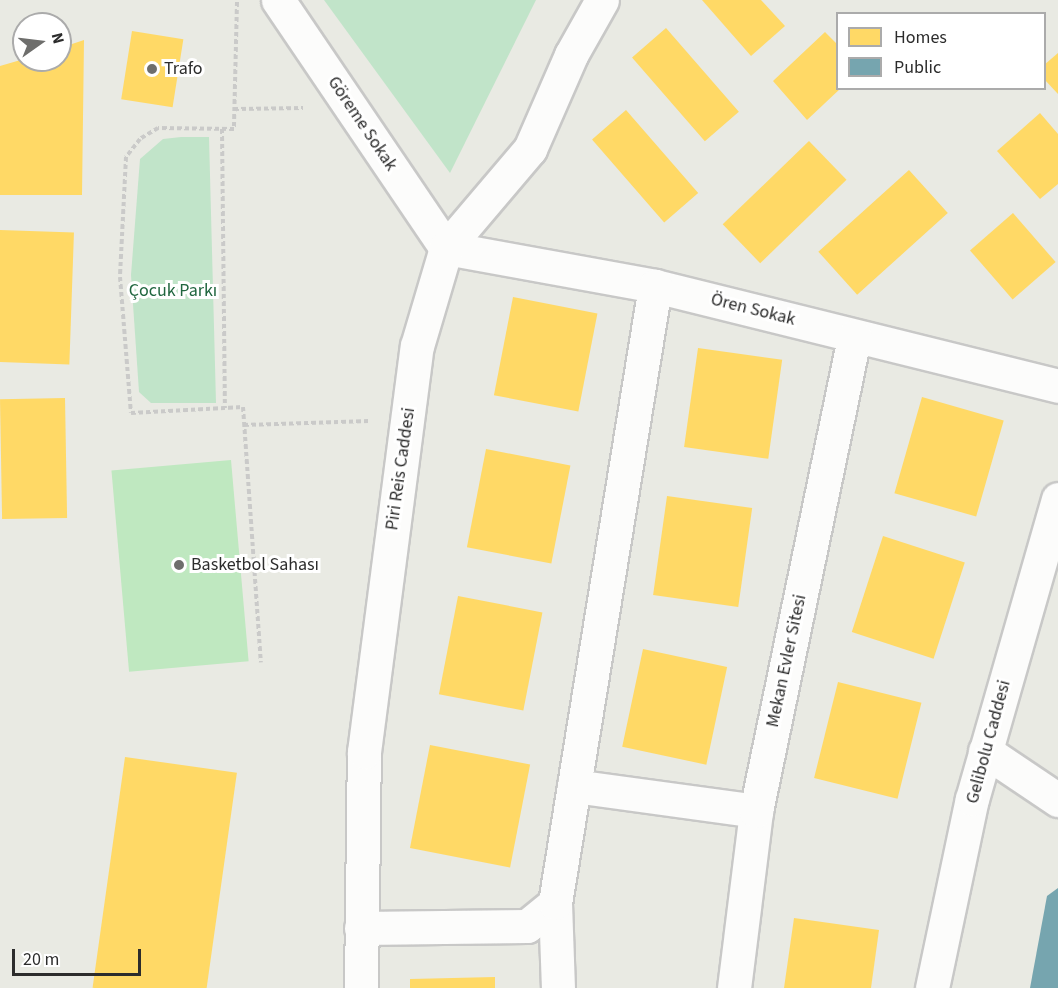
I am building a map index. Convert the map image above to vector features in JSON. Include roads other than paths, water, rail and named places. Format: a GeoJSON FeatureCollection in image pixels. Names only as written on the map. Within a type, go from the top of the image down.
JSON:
{"type":"FeatureCollection","features":[{"type":"Feature","properties":{"kind":"street","name":"Göreme Sokak"},"geometry":{"type":"LineString","coordinates":[[278,0],[446,248]]}},
{"type":"Feature","properties":{"kind":"street","name":"Piri Reis Caddesi"},"geometry":{"type":"LineString","coordinates":[[361,988],[363,752],[417,346],[446,248],[530,149],[571,56],[602,0]]}},
{"type":"Feature","properties":{"kind":"street","name":"Ören Sokak"},"geometry":{"type":"LineString","coordinates":[[446,248],[655,285],[1058,386]]}},
{"type":"Feature","properties":{"kind":"street"},"geometry":{"type":"LineString","coordinates":[[558,988],[555,903],[655,285]]}},
{"type":"Feature","properties":{"kind":"street","name":"Mekan Evler Sitesi"},"geometry":{"type":"LineString","coordinates":[[734,988],[756,811],[854,336]]}},
{"type":"Feature","properties":{"kind":"street","name":"Gelibolu Caddesi"},"geometry":{"type":"LineString","coordinates":[[932,988],[985,751],[1058,499]]}},
{"type":"Feature","properties":{"kind":"street"},"geometry":{"type":"LineString","coordinates":[[985,751],[1058,800]]}},
{"type":"Feature","properties":{"kind":"street"},"geometry":{"type":"LineString","coordinates":[[574,786],[756,811]]}},
{"type":"Feature","properties":{"kind":"street"},"geometry":{"type":"LineString","coordinates":[[361,928],[527,926],[555,903]]}},
{"type":"Feature","properties":{"kind":"place","name":"Trafo"},"geometry":{"type":"Point","coordinates":[152,69]}},
{"type":"Feature","properties":{"kind":"place","name":"Basketbol Sahası"},"geometry":{"type":"Point","coordinates":[179,565]}},
{"type":"Feature","properties":{"kind":"park label","name":"Çocuk Parkı"},"geometry":{"type":"Point","coordinates":[173,291]}}]}
